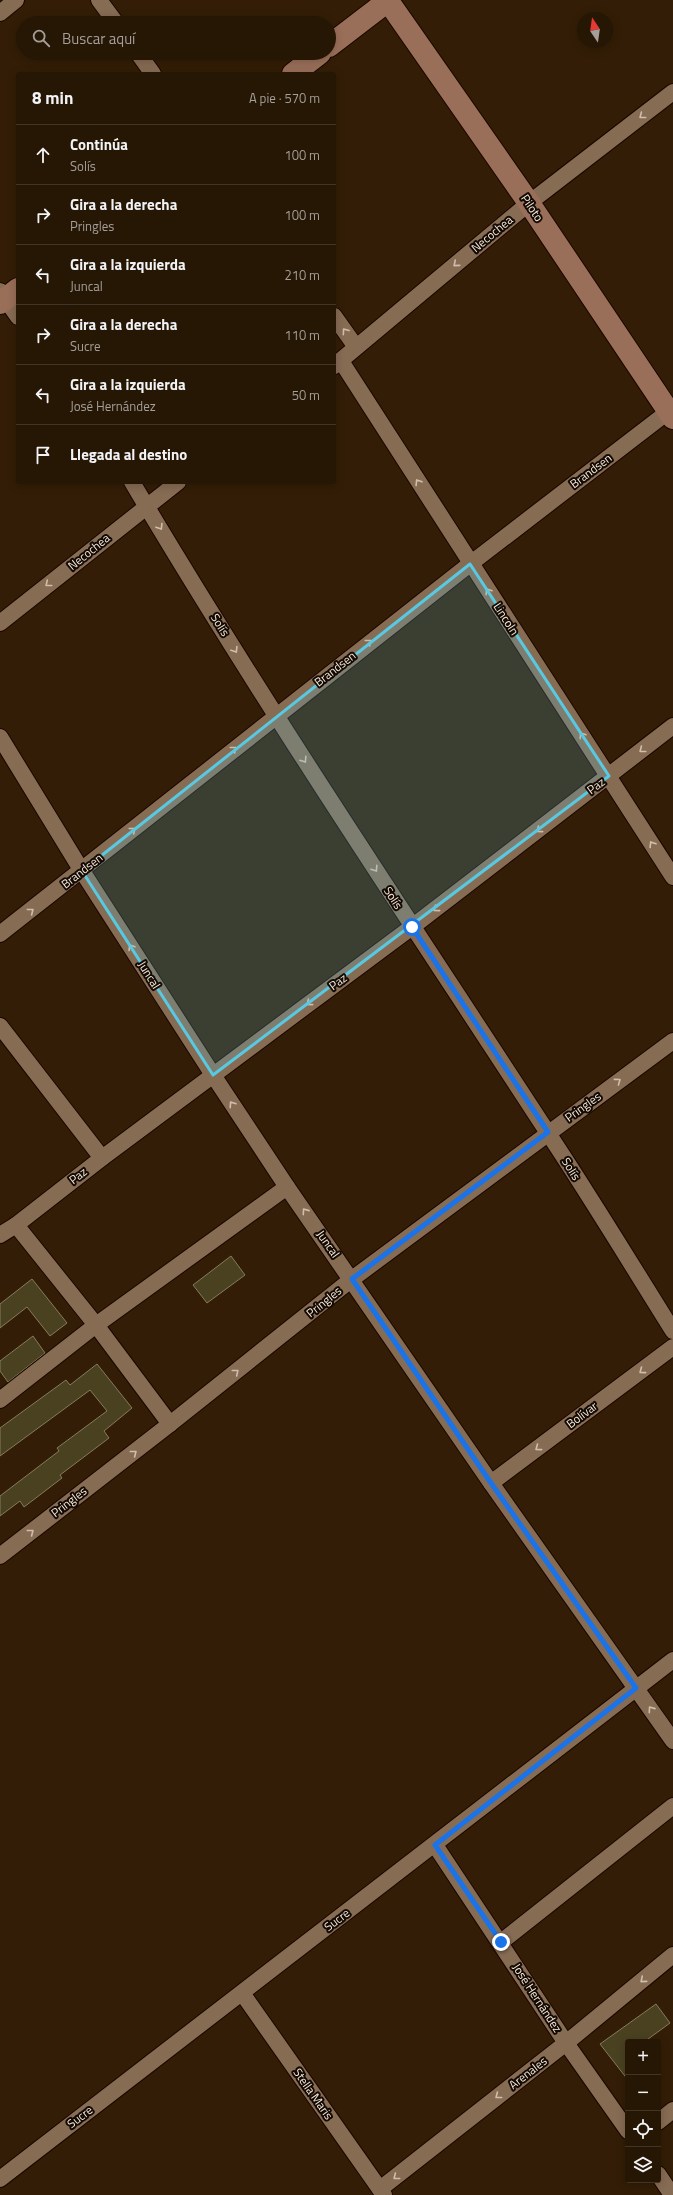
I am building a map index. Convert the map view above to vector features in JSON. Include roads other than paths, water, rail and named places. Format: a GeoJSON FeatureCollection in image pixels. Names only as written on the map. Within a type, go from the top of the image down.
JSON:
{"type":"FeatureCollection","features":[{"type":"Feature","properties":{"kind":"main road"},"geometry":{"type":"LineString","coordinates":[[336,41],[388,0]]}},
{"type":"Feature","properties":{"kind":"main road","name":"Piloto"},"geometry":{"type":"LineString","coordinates":[[388,0],[672,412]]}},
{"type":"Feature","properties":{"kind":"main road"},"geometry":{"type":"LineString","coordinates":[[296,72],[311,60]]}},
{"type":"Feature","properties":{"kind":"street"},"geometry":{"type":"LineString","coordinates":[[0,13],[16,0]]}},
{"type":"Feature","properties":{"kind":"street"},"geometry":{"type":"LineString","coordinates":[[99,0],[111,16]]}},
{"type":"Feature","properties":{"kind":"street"},"geometry":{"type":"LineString","coordinates":[[143,60],[152,72]]}},
{"type":"Feature","properties":{"kind":"street","name":"Necochea"},"geometry":{"type":"LineString","coordinates":[[337,363],[529,204],[673,92]]}},
{"type":"Feature","properties":{"kind":"street"},"geometry":{"type":"LineString","coordinates":[[6,295],[16,312]]}},
{"type":"Feature","properties":{"kind":"street"},"geometry":{"type":"LineString","coordinates":[[336,319],[356,347]]}},
{"type":"Feature","properties":{"kind":"street","name":"Lincoln"},"geometry":{"type":"LineString","coordinates":[[337,363],[609,776],[673,877]]}},
{"type":"Feature","properties":{"kind":"street","name":"Brandsen"},"geometry":{"type":"LineString","coordinates":[[0,934],[82,871],[470,564],[672,412]]}},
{"type":"Feature","properties":{"kind":"street","name":"Solís"},"geometry":{"type":"LineString","coordinates":[[133,484],[276,716],[412,927],[548,1132],[673,1331]]}},
{"type":"Feature","properties":{"kind":"street","name":"Necochea"},"geometry":{"type":"LineString","coordinates":[[0,623],[175,484]]}},
{"type":"Feature","properties":{"kind":"street","name":"Paz"},"geometry":{"type":"LineString","coordinates":[[0,1235],[16,1225],[212,1075],[412,927],[673,726]]}},
{"type":"Feature","properties":{"kind":"street","name":"Juncal"},"geometry":{"type":"LineString","coordinates":[[0,737],[82,871],[212,1075],[287,1187],[352,1279],[491,1483],[673,1741]]}},
{"type":"Feature","properties":{"kind":"street"},"geometry":{"type":"LineString","coordinates":[[0,1026],[102,1158]]}},
{"type":"Feature","properties":{"kind":"street","name":"Pringles"},"geometry":{"type":"LineString","coordinates":[[0,1556],[170,1424],[352,1279],[548,1132],[673,1041]]}},
{"type":"Feature","properties":{"kind":"street"},"geometry":{"type":"LineString","coordinates":[[0,1400],[96,1325],[287,1187]]}},
{"type":"Feature","properties":{"kind":"street"},"geometry":{"type":"LineString","coordinates":[[16,1225],[96,1325],[170,1424]]}},
{"type":"Feature","properties":{"kind":"street","name":"Bolívar"},"geometry":{"type":"LineString","coordinates":[[491,1483],[673,1347]]}},
{"type":"Feature","properties":{"kind":"street","name":"Sucre"},"geometry":{"type":"LineString","coordinates":[[0,2179],[673,1660]]}},
{"type":"Feature","properties":{"kind":"street"},"geometry":{"type":"LineString","coordinates":[[501,1942],[673,1806]]}},
{"type":"Feature","properties":{"kind":"street","name":"José Hernández"},"geometry":{"type":"LineString","coordinates":[[435,1845],[501,1942],[566,2043],[625,2127]]}},
{"type":"Feature","properties":{"kind":"street","name":"Arenales"},"geometry":{"type":"LineString","coordinates":[[382,2192],[673,1955]]}},
{"type":"Feature","properties":{"kind":"street","name":"Stella Maris"},"geometry":{"type":"LineString","coordinates":[[242,1993],[382,2192]]}},
{"type":"Feature","properties":{"kind":"street"},"geometry":{"type":"LineString","coordinates":[[661,2120],[673,2110]]}},
{"type":"Feature","properties":{"kind":"street"},"geometry":{"type":"LineString","coordinates":[[661,2178],[672,2195]]}}]}
